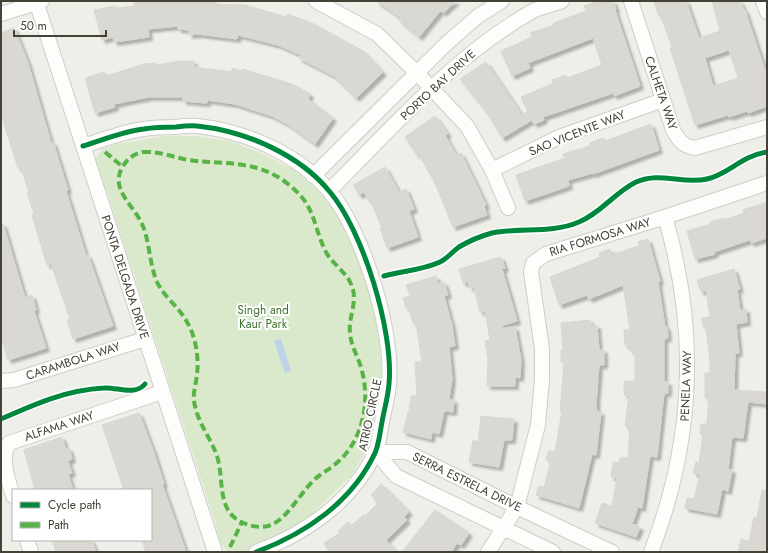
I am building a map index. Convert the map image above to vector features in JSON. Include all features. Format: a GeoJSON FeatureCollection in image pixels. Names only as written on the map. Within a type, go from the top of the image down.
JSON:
{"type":"FeatureCollection","features":[{"type":"Feature","properties":{"kind":"street"},"geometry":{"type":"LineString","coordinates":[[316,1],[377,34],[416,72],[467,126],[492,170],[508,208]]}},
{"type":"Feature","properties":{"kind":"street","name":"PORTO BAY DRIVE"},"geometry":{"type":"LineString","coordinates":[[313,176],[416,72],[478,16],[502,1]]}},
{"type":"Feature","properties":{"kind":"street","name":"PORTO BAY DRIVE"},"geometry":{"type":"LineString","coordinates":[[329,191],[432,89],[490,38],[530,6],[562,1]]}},
{"type":"Feature","properties":{"kind":"street","name":"CALHETA WAY"},"geometry":{"type":"LineString","coordinates":[[631,1],[673,130],[679,141],[686,147],[695,148],[708,146],[767,126]]}},
{"type":"Feature","properties":{"kind":"street"},"geometry":{"type":"LineString","coordinates":[[763,1],[767,12]]}},
{"type":"Feature","properties":{"kind":"street"},"geometry":{"type":"LineString","coordinates":[[1,14],[38,2]]}},
{"type":"Feature","properties":{"kind":"street","name":"PONTA DELGADA DRIVE"},"geometry":{"type":"LineString","coordinates":[[38,2],[162,392],[215,552]]}},
{"type":"Feature","properties":{"kind":"street","name":"SAO VICENTE WAY"},"geometry":{"type":"LineString","coordinates":[[492,170],[559,137],[663,100]]}},
{"type":"Feature","properties":{"kind":"street","name":"ATRIO CIRCLE"},"geometry":{"type":"LineString","coordinates":[[83,146],[143,129],[196,126],[246,136],[290,158],[313,176],[329,191],[341,207],[359,241],[376,292],[387,333],[389,383],[376,452],[350,489],[328,513],[299,533],[256,552]]}},
{"type":"Feature","properties":{"kind":"street","name":"RIA FORMOSA WAY"},"geometry":{"type":"LineString","coordinates":[[488,552],[517,507],[538,425],[542,379],[542,349],[531,272],[534,263],[546,254],[767,183]]}},
{"type":"Feature","properties":{"kind":"street","name":"PENELA WAY"},"geometry":{"type":"LineString","coordinates":[[651,552],[673,488],[682,444],[688,387],[686,325],[681,278],[665,217]]}},
{"type":"Feature","properties":{"kind":"street","name":"CARAMBOLA WAY"},"geometry":{"type":"LineString","coordinates":[[1,381],[14,380],[145,339]]}},
{"type":"Feature","properties":{"kind":"street","name":"ALFAMA WAY"},"geometry":{"type":"LineString","coordinates":[[12,493],[1,458],[4,449],[9,443],[162,392]]}},
{"type":"Feature","properties":{"kind":"street"},"geometry":{"type":"LineString","coordinates":[[376,452],[396,476],[553,552]]}},
{"type":"Feature","properties":{"kind":"street","name":"SERRA ESTRELA DRIVE"},"geometry":{"type":"LineString","coordinates":[[376,452],[407,452],[517,507],[612,552]]}},
{"type":"Feature","properties":{"kind":"street"},"geometry":{"type":"LineString","coordinates":[[27,541],[31,552]]}},
{"type":"Feature","properties":{"kind":"green space","name":"Singh and Kaur Park"},"geometry":{"type":"Polygon","coordinates":[[[165,136],[194,136],[229,141],[258,152],[295,170],[305,178],[326,199],[337,213],[365,275],[379,332],[382,379],[373,438],[352,475],[309,517],[282,534],[252,547],[246,552],[231,552],[225,549],[216,537],[217,528],[106,189],[98,174],[95,164],[96,158],[103,149],[113,145],[165,136]]]}},
{"type":"Feature","properties":{"kind":"water"},"geometry":{"type":"Polygon","coordinates":[[[281,339],[291,371],[285,373],[274,341],[281,339]]]}},
{"type":"Feature","properties":{"kind":"building"},"geometry":{"type":"Polygon","coordinates":[[[134,1],[216,1],[216,4],[245,5],[286,17],[288,14],[314,24],[363,51],[383,72],[356,98],[334,76],[299,58],[301,55],[278,45],[238,35],[237,39],[198,34],[189,35],[189,30],[178,29],[178,26],[148,29],[149,37],[114,42],[113,37],[102,40],[94,10],[115,6],[116,8],[134,6],[134,1]]]}},
{"type":"Feature","properties":{"kind":"building"},"geometry":{"type":"Polygon","coordinates":[[[376,1],[456,1],[443,13],[441,10],[419,37],[398,19],[400,17],[376,1]]]}},
{"type":"Feature","properties":{"kind":"building"},"geometry":{"type":"Polygon","coordinates":[[[598,1],[613,1],[640,86],[614,96],[613,93],[543,117],[544,120],[534,124],[532,120],[502,138],[488,114],[460,79],[486,62],[522,115],[528,112],[521,97],[554,83],[552,80],[566,75],[567,78],[602,65],[593,38],[528,63],[530,68],[512,76],[501,51],[532,37],[530,33],[554,25],[554,23],[586,11],[584,6],[598,1]]]}},
{"type":"Feature","properties":{"kind":"building"},"geometry":{"type":"Polygon","coordinates":[[[654,1],[686,1],[699,38],[720,31],[712,1],[740,1],[745,10],[767,76],[767,106],[748,113],[747,111],[729,117],[728,115],[695,125],[670,48],[672,47],[660,14],[658,15],[654,1]],[[729,50],[705,58],[713,86],[738,78],[729,50]]]}},
{"type":"Feature","properties":{"kind":"building"},"geometry":{"type":"Polygon","coordinates":[[[14,28],[28,63],[51,143],[53,142],[86,256],[88,255],[113,326],[73,339],[67,320],[70,319],[51,264],[47,265],[32,215],[34,214],[27,193],[29,193],[21,167],[18,168],[1,114],[1,33],[14,28]]]}},
{"type":"Feature","properties":{"kind":"building"},"geometry":{"type":"Polygon","coordinates":[[[181,61],[194,61],[194,67],[232,72],[232,68],[241,71],[242,69],[292,84],[310,94],[308,99],[333,118],[315,144],[289,125],[272,116],[235,104],[207,100],[207,103],[183,101],[183,97],[149,97],[114,104],[115,107],[95,113],[85,78],[104,72],[106,76],[144,64],[156,63],[156,65],[181,61]]]}},
{"type":"Feature","properties":{"kind":"building"},"geometry":{"type":"Polygon","coordinates":[[[435,116],[448,134],[445,135],[456,155],[461,153],[486,205],[484,206],[487,215],[453,227],[435,183],[419,154],[417,155],[405,137],[435,116]]]}},
{"type":"Feature","properties":{"kind":"building"},"geometry":{"type":"Polygon","coordinates":[[[651,124],[659,150],[593,174],[568,180],[569,186],[525,201],[516,175],[565,158],[563,154],[590,146],[590,143],[604,138],[605,141],[651,124]]]}},
{"type":"Feature","properties":{"kind":"building"},"geometry":{"type":"Polygon","coordinates":[[[385,167],[399,192],[406,189],[414,209],[409,211],[418,237],[387,248],[380,228],[382,228],[370,200],[369,201],[364,192],[359,195],[353,185],[385,167]]]}},
{"type":"Feature","properties":{"kind":"building"},"geometry":{"type":"Polygon","coordinates":[[[767,202],[767,238],[751,243],[750,240],[714,252],[715,254],[695,259],[687,231],[711,224],[710,222],[723,218],[724,220],[744,213],[743,210],[767,202]]]}},
{"type":"Feature","properties":{"kind":"building"},"geometry":{"type":"Polygon","coordinates":[[[1,224],[3,224],[25,298],[32,295],[36,310],[34,311],[46,348],[8,360],[1,337],[1,224]]]}},
{"type":"Feature","properties":{"kind":"building"},"geometry":{"type":"Polygon","coordinates":[[[648,239],[660,281],[658,282],[665,327],[667,327],[668,338],[664,339],[664,382],[668,382],[668,393],[664,393],[657,457],[650,456],[642,508],[638,507],[632,524],[640,527],[636,537],[595,523],[602,503],[612,506],[617,478],[611,477],[613,462],[619,463],[620,458],[628,458],[630,427],[625,426],[629,395],[624,395],[624,381],[635,381],[635,351],[630,351],[630,345],[625,345],[624,330],[630,330],[623,285],[589,299],[587,295],[559,305],[550,277],[600,257],[599,253],[610,249],[611,255],[639,246],[638,242],[648,239]]]}},
{"type":"Feature","properties":{"kind":"building"},"geometry":{"type":"Polygon","coordinates":[[[501,257],[505,268],[502,269],[517,321],[501,326],[501,328],[515,327],[521,360],[520,378],[515,377],[515,386],[487,386],[488,359],[485,341],[490,340],[485,311],[480,312],[474,287],[470,288],[468,282],[463,283],[459,269],[501,257]]]}},
{"type":"Feature","properties":{"kind":"building"},"geometry":{"type":"Polygon","coordinates":[[[734,269],[740,289],[737,290],[740,310],[746,309],[747,322],[736,324],[739,353],[735,353],[734,390],[767,392],[767,404],[748,402],[743,438],[732,437],[728,469],[732,470],[728,491],[722,489],[717,514],[685,508],[687,498],[694,499],[700,474],[693,473],[696,462],[699,463],[703,434],[700,434],[701,424],[707,424],[709,398],[705,398],[705,373],[710,373],[710,360],[706,328],[704,329],[702,318],[710,317],[706,290],[701,292],[697,280],[734,269]]]}},
{"type":"Feature","properties":{"kind":"building"},"geometry":{"type":"Polygon","coordinates":[[[436,276],[438,284],[444,282],[448,295],[444,296],[452,325],[455,346],[449,347],[452,379],[449,399],[454,400],[453,412],[444,411],[439,434],[432,432],[431,439],[403,432],[409,412],[411,396],[417,396],[415,362],[422,362],[416,322],[413,323],[409,307],[406,308],[403,298],[410,296],[406,285],[436,276]]]}},
{"type":"Feature","properties":{"kind":"building"},"geometry":{"type":"Polygon","coordinates":[[[590,320],[591,326],[597,325],[599,350],[604,350],[604,365],[599,365],[596,405],[597,412],[601,412],[596,455],[592,454],[579,508],[536,495],[539,486],[544,487],[551,461],[546,460],[549,451],[555,452],[562,411],[560,411],[564,362],[561,362],[561,350],[563,350],[561,323],[590,320]]]}},
{"type":"Feature","properties":{"kind":"building"},"geometry":{"type":"Polygon","coordinates":[[[139,413],[153,450],[164,484],[162,484],[186,552],[146,552],[142,541],[152,541],[152,489],[124,489],[102,425],[139,413]]]}},
{"type":"Feature","properties":{"kind":"building"},"geometry":{"type":"Polygon","coordinates":[[[481,416],[514,419],[512,440],[504,440],[499,467],[469,462],[473,440],[478,442],[481,416]]]}},
{"type":"Feature","properties":{"kind":"building"},"geometry":{"type":"Polygon","coordinates":[[[62,437],[66,449],[69,448],[72,459],[68,461],[72,473],[68,474],[73,489],[35,489],[24,450],[62,437]]]}},
{"type":"Feature","properties":{"kind":"building"},"geometry":{"type":"Polygon","coordinates":[[[381,484],[409,512],[404,517],[407,520],[386,540],[397,552],[329,552],[324,543],[340,533],[338,531],[348,522],[351,526],[363,515],[365,516],[378,503],[371,495],[381,484]]]}},
{"type":"Feature","properties":{"kind":"building"},"geometry":{"type":"Polygon","coordinates":[[[762,490],[767,491],[767,552],[738,552],[741,539],[749,541],[754,517],[757,518],[762,490]]]}},
{"type":"Feature","properties":{"kind":"building"},"geometry":{"type":"Polygon","coordinates":[[[435,510],[469,533],[461,545],[457,543],[451,552],[402,552],[435,510]]]}},
{"type":"Feature","properties":{"kind":"building"},"geometry":{"type":"Polygon","coordinates":[[[52,541],[91,541],[96,552],[56,552],[52,541]]]}},
{"type":"Feature","properties":{"kind":"marked path"},"geometry":{"type":"LineString","coordinates":[[105,152],[123,167]]}},
{"type":"Feature","properties":{"kind":"marked path"},"geometry":{"type":"LineString","coordinates":[[143,152],[160,153],[188,160],[240,164],[264,170],[276,176],[297,192],[308,206],[324,248],[330,258],[351,284],[354,302],[350,321],[350,333],[362,371],[364,383],[365,407],[363,419],[348,451],[340,460],[307,487],[284,516],[271,525],[258,527],[246,524],[236,519],[225,504],[217,456],[200,422],[195,408],[194,394],[198,362],[193,334],[184,317],[157,282],[152,267],[145,231],[120,189],[119,174],[123,166],[132,157],[143,152]]}},
{"type":"Feature","properties":{"kind":"marked path"},"geometry":{"type":"LineString","coordinates":[[230,547],[242,522]]}},
{"type":"Feature","properties":{"kind":"cycle path"},"geometry":{"type":"LineString","coordinates":[[83,146],[136,130],[156,127],[194,126],[234,133],[270,147],[303,166],[330,192],[342,209],[354,231],[374,283],[387,338],[389,384],[375,453],[354,487],[325,514],[292,536],[256,552]]}},
{"type":"Feature","properties":{"kind":"cycle path"},"geometry":{"type":"LineString","coordinates":[[384,276],[433,265],[445,259],[463,245],[492,233],[514,230],[558,228],[579,222],[594,214],[628,187],[645,179],[707,179],[715,177],[750,157],[767,152]]}},
{"type":"Feature","properties":{"kind":"cycle path"},"geometry":{"type":"LineString","coordinates":[[1,419],[39,403],[64,395],[90,389],[104,388],[136,390],[145,384]]}}]}
